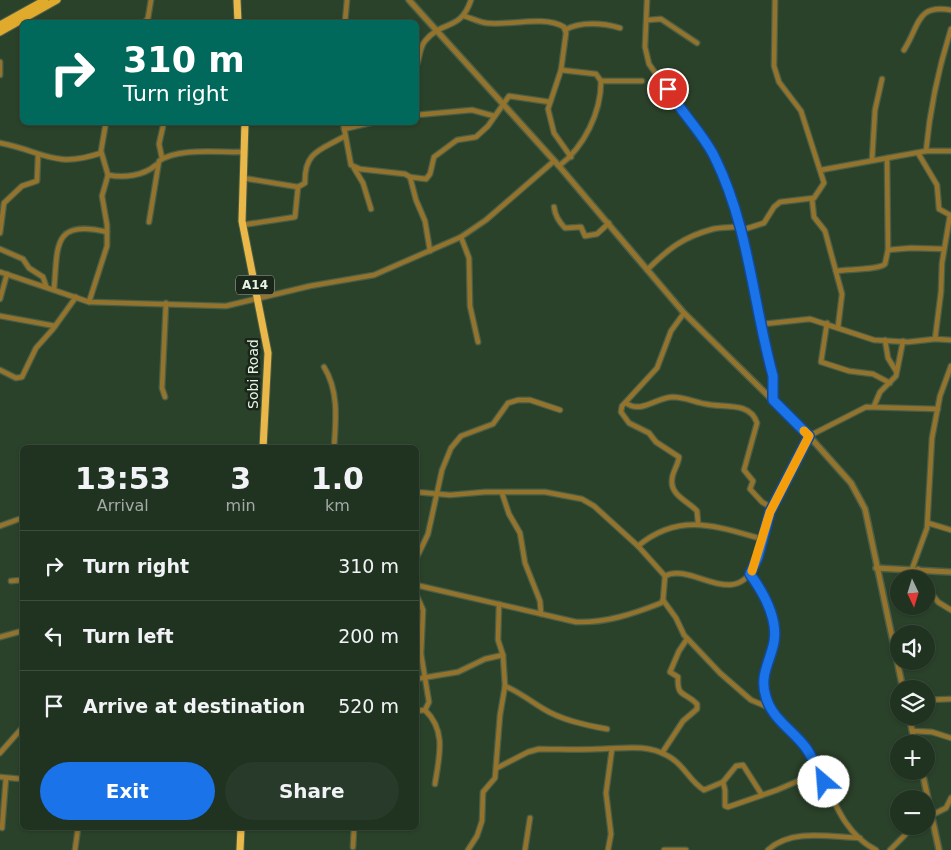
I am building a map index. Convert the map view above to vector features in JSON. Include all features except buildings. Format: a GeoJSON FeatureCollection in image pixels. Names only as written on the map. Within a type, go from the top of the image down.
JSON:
{"type":"FeatureCollection","features":[{"type":"Feature","properties":{"kind":"highway"},"geometry":{"type":"LineString","coordinates":[[237,0],[238,20]]}},
{"type":"Feature","properties":{"kind":"highway","name":"Sobi Road"},"geometry":{"type":"LineString","coordinates":[[245,125],[246,152],[243,178],[242,224],[268,353],[263,445]]}},
{"type":"Feature","properties":{"kind":"highway"},"geometry":{"type":"LineString","coordinates":[[240,850],[241,830]]}},
{"type":"Feature","properties":{"kind":"main road"},"geometry":{"type":"LineString","coordinates":[[0,25],[45,0]]}},
{"type":"Feature","properties":{"kind":"main road"},"geometry":{"type":"LineString","coordinates":[[21,20],[57,0]]}},
{"type":"Feature","properties":{"kind":"main road"},"geometry":{"type":"LineString","coordinates":[[0,32],[20,21]]}},
{"type":"Feature","properties":{"kind":"street"},"geometry":{"type":"LineString","coordinates":[[146,20],[151,0]]}},
{"type":"Feature","properties":{"kind":"street"},"geometry":{"type":"LineString","coordinates":[[345,20],[347,0]]}},
{"type":"Feature","properties":{"kind":"street"},"geometry":{"type":"LineString","coordinates":[[408,0],[559,166],[684,313],[809,436],[851,483],[865,509],[901,680]]}},
{"type":"Feature","properties":{"kind":"street"},"geometry":{"type":"LineString","coordinates":[[419,57],[423,44],[436,30],[454,24],[464,16],[471,0]]}},
{"type":"Feature","properties":{"kind":"street"},"geometry":{"type":"LineString","coordinates":[[647,0],[648,20],[645,47],[649,64],[715,157],[741,228],[773,376],[773,400]]}},
{"type":"Feature","properties":{"kind":"street"},"geometry":{"type":"LineString","coordinates":[[775,0],[774,66],[778,82],[801,111],[824,183],[812,199],[814,217],[825,231],[836,271],[842,302],[838,327]]}},
{"type":"Feature","properties":{"kind":"street"},"geometry":{"type":"LineString","coordinates":[[904,50],[924,13],[931,8],[951,10]]}},
{"type":"Feature","properties":{"kind":"street"},"geometry":{"type":"LineString","coordinates":[[464,16],[488,23],[554,23],[565,30]]}},
{"type":"Feature","properties":{"kind":"street"},"geometry":{"type":"LineString","coordinates":[[648,20],[661,19],[697,43]]}},
{"type":"Feature","properties":{"kind":"street"},"geometry":{"type":"LineString","coordinates":[[565,30],[579,25],[598,24],[620,28]]}},
{"type":"Feature","properties":{"kind":"street"},"geometry":{"type":"LineString","coordinates":[[926,151],[929,112],[934,84],[951,29]]}},
{"type":"Feature","properties":{"kind":"street"},"geometry":{"type":"LineString","coordinates":[[565,30],[561,70],[550,102],[549,115],[554,133],[571,157]]}},
{"type":"Feature","properties":{"kind":"street"},"geometry":{"type":"LineString","coordinates":[[0,62],[0,75]]}},
{"type":"Feature","properties":{"kind":"street"},"geometry":{"type":"LineString","coordinates":[[559,166],[578,149],[590,126],[598,104],[601,81],[596,74],[561,70]]}},
{"type":"Feature","properties":{"kind":"street"},"geometry":{"type":"LineString","coordinates":[[872,160],[875,110],[882,79]]}},
{"type":"Feature","properties":{"kind":"street"},"geometry":{"type":"LineString","coordinates":[[601,81],[642,81]]}},
{"type":"Feature","properties":{"kind":"street"},"geometry":{"type":"LineString","coordinates":[[354,168],[405,174],[410,177],[426,179],[430,174],[435,156],[457,140],[476,137],[494,116],[502,103],[510,96],[550,102]]}},
{"type":"Feature","properties":{"kind":"street"},"geometry":{"type":"LineString","coordinates":[[419,115],[472,110],[494,116]]}},
{"type":"Feature","properties":{"kind":"street"},"geometry":{"type":"LineString","coordinates":[[89,302],[107,246],[102,196],[108,175],[101,154],[106,125]]}},
{"type":"Feature","properties":{"kind":"street"},"geometry":{"type":"LineString","coordinates":[[162,158],[159,144],[163,125]]}},
{"type":"Feature","properties":{"kind":"street"},"geometry":{"type":"LineString","coordinates":[[343,125],[348,156],[363,183],[371,209]]}},
{"type":"Feature","properties":{"kind":"street"},"geometry":{"type":"LineString","coordinates":[[344,129],[361,125]]}},
{"type":"Feature","properties":{"kind":"street"},"geometry":{"type":"LineString","coordinates":[[243,178],[298,187],[305,183],[306,165],[309,157],[345,136]]}},
{"type":"Feature","properties":{"kind":"street"},"geometry":{"type":"LineString","coordinates":[[0,143],[38,156],[72,160],[101,154]]}},
{"type":"Feature","properties":{"kind":"street"},"geometry":{"type":"LineString","coordinates":[[108,175],[125,177],[151,170],[162,158],[208,151],[246,152]]}},
{"type":"Feature","properties":{"kind":"street"},"geometry":{"type":"LineString","coordinates":[[821,170],[926,151],[951,151]]}},
{"type":"Feature","properties":{"kind":"street"},"geometry":{"type":"LineString","coordinates":[[918,153],[937,185],[940,209],[950,215],[944,249],[939,322],[935,339]]}},
{"type":"Feature","properties":{"kind":"street"},"geometry":{"type":"LineString","coordinates":[[0,233],[4,203],[22,186],[37,181],[38,156]]}},
{"type":"Feature","properties":{"kind":"street"},"geometry":{"type":"LineString","coordinates":[[836,271],[882,267],[888,250],[887,158]]}},
{"type":"Feature","properties":{"kind":"street"},"geometry":{"type":"LineString","coordinates":[[0,272],[54,288],[89,302],[103,304],[166,303],[215,307],[258,300],[310,286],[374,275],[462,237],[486,220],[554,161]]}},
{"type":"Feature","properties":{"kind":"street"},"geometry":{"type":"LineString","coordinates":[[149,222],[156,165]]}},
{"type":"Feature","properties":{"kind":"street"},"geometry":{"type":"LineString","coordinates":[[410,177],[416,200],[425,221],[430,251]]}},
{"type":"Feature","properties":{"kind":"street"},"geometry":{"type":"LineString","coordinates":[[242,224],[295,217],[298,187]]}},
{"type":"Feature","properties":{"kind":"street"},"geometry":{"type":"LineString","coordinates":[[647,270],[670,247],[682,241],[712,229],[741,228],[764,223],[774,207],[780,202],[812,199]]}},
{"type":"Feature","properties":{"kind":"street"},"geometry":{"type":"LineString","coordinates":[[554,207],[555,214],[565,228],[581,227],[585,236],[597,234],[608,223]]}},
{"type":"Feature","properties":{"kind":"street"},"geometry":{"type":"LineString","coordinates":[[54,288],[58,246],[64,234],[70,230],[85,228],[107,232]]}},
{"type":"Feature","properties":{"kind":"street"},"geometry":{"type":"LineString","coordinates":[[462,237],[469,258],[471,311],[478,342]]}},
{"type":"Feature","properties":{"kind":"street"},"geometry":{"type":"LineString","coordinates":[[888,250],[911,248],[944,249]]}},
{"type":"Feature","properties":{"kind":"street"},"geometry":{"type":"LineString","coordinates":[[0,249],[23,259],[29,268],[43,277],[46,286]]}},
{"type":"Feature","properties":{"kind":"street"},"geometry":{"type":"LineString","coordinates":[[0,299],[7,274]]}},
{"type":"Feature","properties":{"kind":"street"},"geometry":{"type":"LineString","coordinates":[[0,370],[20,378],[36,348],[76,297]]}},
{"type":"Feature","properties":{"kind":"street"},"geometry":{"type":"LineString","coordinates":[[166,303],[162,388],[166,397]]}},
{"type":"Feature","properties":{"kind":"street"},"geometry":{"type":"LineString","coordinates":[[684,313],[671,331],[657,368],[626,403],[621,412],[628,423],[649,433],[656,442],[679,457],[672,478],[673,487],[696,511],[698,523]]}},
{"type":"Feature","properties":{"kind":"street"},"geometry":{"type":"LineString","coordinates":[[0,316],[55,326]]}},
{"type":"Feature","properties":{"kind":"street"},"geometry":{"type":"LineString","coordinates":[[763,324],[797,319],[827,323],[860,337],[903,341],[951,340]]}},
{"type":"Feature","properties":{"kind":"street"},"geometry":{"type":"LineString","coordinates":[[827,323],[821,362],[849,371],[874,374],[890,383]]}},
{"type":"Feature","properties":{"kind":"street"},"geometry":{"type":"LineString","coordinates":[[885,340],[888,358],[897,372]]}},
{"type":"Feature","properties":{"kind":"street"},"geometry":{"type":"LineString","coordinates":[[874,406],[880,392],[890,383],[897,372],[903,341]]}},
{"type":"Feature","properties":{"kind":"street"},"geometry":{"type":"LineString","coordinates":[[915,569],[928,523],[932,438],[938,409],[951,366]]}},
{"type":"Feature","properties":{"kind":"street"},"geometry":{"type":"LineString","coordinates":[[324,367],[332,382],[334,396],[334,445]]}},
{"type":"Feature","properties":{"kind":"street"},"geometry":{"type":"LineString","coordinates":[[626,403],[632,407],[639,408],[664,398],[682,397],[712,406],[737,407],[748,411],[757,423],[744,470],[753,481],[750,489],[752,493],[772,508]]}},
{"type":"Feature","properties":{"kind":"street"},"geometry":{"type":"LineString","coordinates":[[419,553],[428,534],[442,470],[451,448],[461,436],[493,424],[508,403],[518,400],[530,400],[560,410]]}},
{"type":"Feature","properties":{"kind":"street"},"geometry":{"type":"LineString","coordinates":[[665,576],[677,573],[714,583],[738,584],[750,574],[772,508],[809,436],[862,408],[874,406],[938,409]]}},
{"type":"Feature","properties":{"kind":"street"},"geometry":{"type":"LineString","coordinates":[[419,492],[450,495],[485,492],[502,494],[515,491],[545,492],[582,499],[594,506],[606,520],[638,546],[665,576],[663,600],[687,639],[736,689],[751,700],[770,708]]}},
{"type":"Feature","properties":{"kind":"street"},"geometry":{"type":"LineString","coordinates":[[502,494],[509,514],[520,533],[525,563],[540,601],[541,614]]}},
{"type":"Feature","properties":{"kind":"street"},"geometry":{"type":"LineString","coordinates":[[0,526],[20,519]]}},
{"type":"Feature","properties":{"kind":"street"},"geometry":{"type":"LineString","coordinates":[[638,546],[671,527],[698,523],[762,539]]}},
{"type":"Feature","properties":{"kind":"street"},"geometry":{"type":"LineString","coordinates":[[928,523],[951,530]]}},
{"type":"Feature","properties":{"kind":"street"},"geometry":{"type":"LineString","coordinates":[[876,568],[951,572]]}},
{"type":"Feature","properties":{"kind":"street"},"geometry":{"type":"LineString","coordinates":[[750,574],[764,596],[774,632],[773,645],[763,678],[764,690],[770,708],[806,748],[845,821],[873,849]]}},
{"type":"Feature","properties":{"kind":"street"},"geometry":{"type":"LineString","coordinates":[[11,581],[20,580]]}},
{"type":"Feature","properties":{"kind":"street"},"geometry":{"type":"LineString","coordinates":[[419,586],[576,622],[594,623],[615,619],[653,606],[663,600]]}},
{"type":"Feature","properties":{"kind":"street"},"geometry":{"type":"LineString","coordinates":[[935,598],[951,610]]}},
{"type":"Feature","properties":{"kind":"street"},"geometry":{"type":"LineString","coordinates":[[419,601],[423,610],[421,654],[429,702],[425,710]]}},
{"type":"Feature","properties":{"kind":"street"},"geometry":{"type":"LineString","coordinates":[[468,850],[477,836],[482,821],[483,792],[494,781],[497,768],[500,715],[505,686],[503,655],[498,640],[499,604]]}},
{"type":"Feature","properties":{"kind":"street"},"geometry":{"type":"LineString","coordinates":[[0,637],[20,632]]}},
{"type":"Feature","properties":{"kind":"street"},"geometry":{"type":"LineString","coordinates":[[662,753],[682,721],[698,709],[697,704],[678,690],[676,686],[678,677],[670,672],[679,651],[687,639]]}},
{"type":"Feature","properties":{"kind":"street"},"geometry":{"type":"LineString","coordinates":[[419,679],[458,672],[485,659],[503,655]]}},
{"type":"Feature","properties":{"kind":"street"},"geometry":{"type":"LineString","coordinates":[[505,686],[520,692],[544,710],[568,720],[607,729]]}},
{"type":"Feature","properties":{"kind":"street"},"geometry":{"type":"LineString","coordinates":[[935,700],[951,699]]}},
{"type":"Feature","properties":{"kind":"street"},"geometry":{"type":"LineString","coordinates":[[419,711],[425,710]]}},
{"type":"Feature","properties":{"kind":"street"},"geometry":{"type":"LineString","coordinates":[[425,710],[435,721],[440,740],[435,784]]}},
{"type":"Feature","properties":{"kind":"street"},"geometry":{"type":"LineString","coordinates":[[911,725],[914,735]]}},
{"type":"Feature","properties":{"kind":"street"},"geometry":{"type":"LineString","coordinates":[[0,753],[20,730]]}},
{"type":"Feature","properties":{"kind":"street"},"geometry":{"type":"LineString","coordinates":[[913,732],[932,732],[951,738]]}},
{"type":"Feature","properties":{"kind":"street"},"geometry":{"type":"LineString","coordinates":[[497,768],[528,752],[539,749],[612,749],[634,746],[662,753],[681,765],[687,775],[702,789],[723,782],[736,766],[743,765],[762,795]]}},
{"type":"Feature","properties":{"kind":"street"},"geometry":{"type":"LineString","coordinates":[[608,850],[611,834],[606,793],[612,749]]}},
{"type":"Feature","properties":{"kind":"street"},"geometry":{"type":"LineString","coordinates":[[723,782],[726,807],[819,772]]}},
{"type":"Feature","properties":{"kind":"street"},"geometry":{"type":"LineString","coordinates":[[0,777],[20,779]]}},
{"type":"Feature","properties":{"kind":"street"},"geometry":{"type":"LineString","coordinates":[[2,828],[6,778]]}},
{"type":"Feature","properties":{"kind":"street"},"geometry":{"type":"LineString","coordinates":[[935,814],[946,808],[951,798]]}},
{"type":"Feature","properties":{"kind":"street"},"geometry":{"type":"LineString","coordinates":[[525,850],[530,818]]}},
{"type":"Feature","properties":{"kind":"street"},"geometry":{"type":"LineString","coordinates":[[75,850],[78,830]]}},
{"type":"Feature","properties":{"kind":"street"},"geometry":{"type":"LineString","coordinates":[[353,847],[354,830]]}},
{"type":"Feature","properties":{"kind":"street"},"geometry":{"type":"LineString","coordinates":[[935,831],[939,850]]}},
{"type":"Feature","properties":{"kind":"street"},"geometry":{"type":"LineString","coordinates":[[890,850],[905,835]]}},
{"type":"Feature","properties":{"kind":"street"},"geometry":{"type":"LineString","coordinates":[[768,850],[778,843],[805,836],[860,838]]}},
{"type":"Feature","properties":{"kind":"street"},"geometry":{"type":"LineString","coordinates":[[664,850],[686,850]]}},
{"type":"Feature","properties":{"kind":"slow traffic"},"geometry":{"type":"LineString","coordinates":[[752,571],[758,557],[770,512],[809,436],[804,431]]}},
{"type":"Feature","properties":{"kind":"route"},"geometry":{"type":"LineString","coordinates":[[668,89],[676,104],[715,157],[734,204],[763,324],[766,349],[775,389],[773,400],[809,436],[770,512],[758,557],[750,574],[764,596],[774,632],[773,645],[763,678],[768,703],[777,718],[806,748],[824,782]]}}]}
